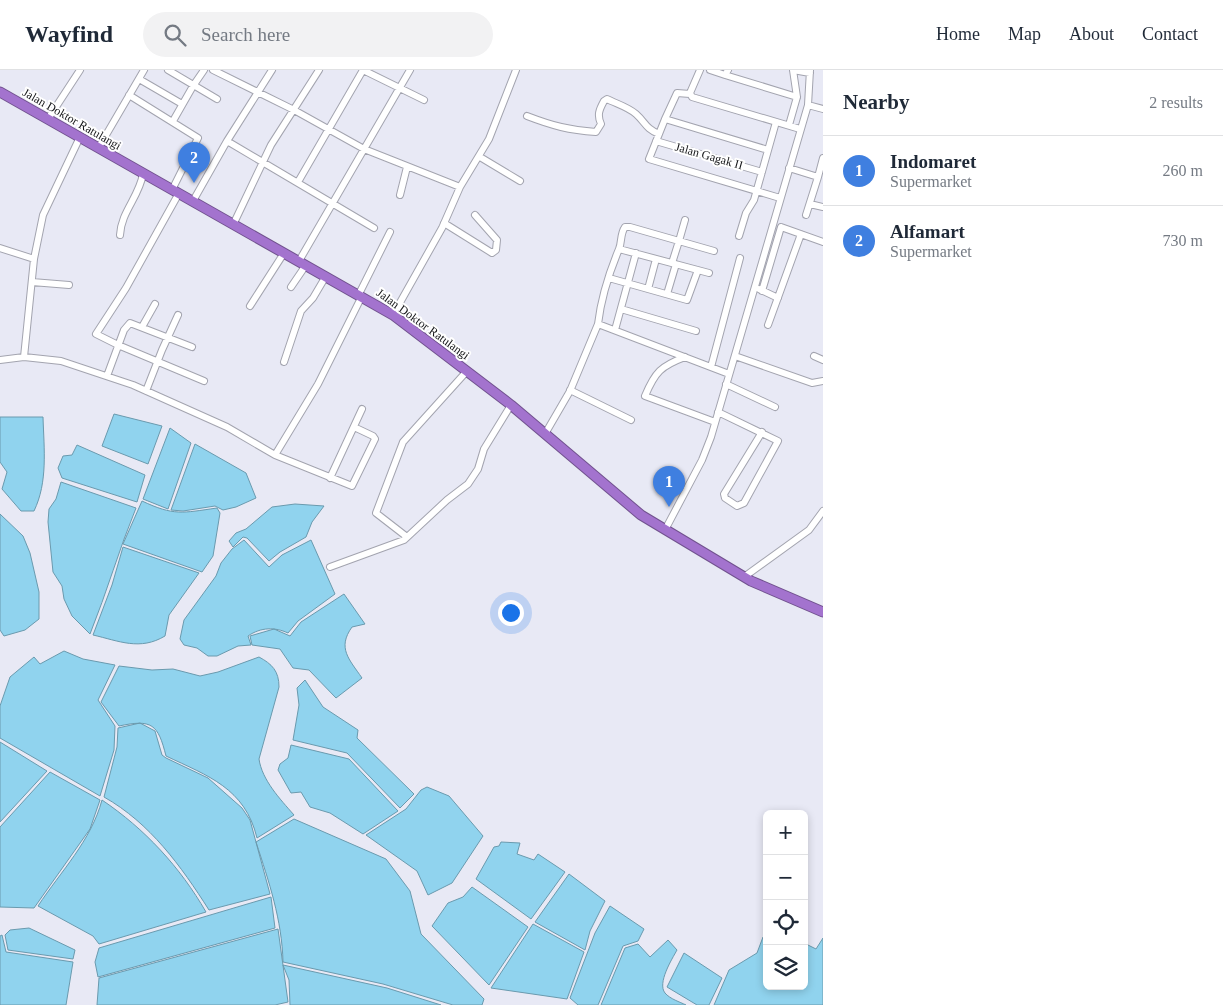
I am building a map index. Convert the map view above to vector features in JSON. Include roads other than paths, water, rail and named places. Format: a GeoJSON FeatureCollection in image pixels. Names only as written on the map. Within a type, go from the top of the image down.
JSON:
{"type":"FeatureCollection","features":[{"type":"Feature","properties":{"kind":"highway","name":"Jalan Doktor Ratulangi"},"geometry":{"type":"LineString","coordinates":[[0,92],[233,225],[361,295],[393,315],[511,405],[604,486],[665,530],[757,584],[823,612]]}},
{"type":"Feature","properties":{"kind":"street"},"geometry":{"type":"LineString","coordinates":[[99,147],[144,70]]}},
{"type":"Feature","properties":{"kind":"street"},"geometry":{"type":"LineString","coordinates":[[168,70],[217,99]]}},
{"type":"Feature","properties":{"kind":"street"},"geometry":{"type":"LineString","coordinates":[[173,121],[204,70]]}},
{"type":"Feature","properties":{"kind":"street"},"geometry":{"type":"LineString","coordinates":[[213,70],[224,73],[364,149],[460,187]]}},
{"type":"Feature","properties":{"kind":"street"},"geometry":{"type":"LineString","coordinates":[[193,201],[227,141],[272,70]]}},
{"type":"Feature","properties":{"kind":"street"},"geometry":{"type":"LineString","coordinates":[[233,225],[271,145],[319,70]]}},
{"type":"Feature","properties":{"kind":"street"},"geometry":{"type":"LineString","coordinates":[[298,182],[363,70],[424,100]]}},
{"type":"Feature","properties":{"kind":"street"},"geometry":{"type":"LineString","coordinates":[[291,288],[332,202],[410,70]]}},
{"type":"Feature","properties":{"kind":"street"},"geometry":{"type":"LineString","coordinates":[[393,315],[444,223],[460,187],[480,157],[496,123],[516,70]]}},
{"type":"Feature","properties":{"kind":"street"},"geometry":{"type":"LineString","coordinates":[[690,94],[700,70]]}},
{"type":"Feature","properties":{"kind":"street"},"geometry":{"type":"LineString","coordinates":[[710,70],[727,73],[797,97]]}},
{"type":"Feature","properties":{"kind":"street"},"geometry":{"type":"LineString","coordinates":[[665,530],[702,460],[715,422],[808,105],[810,71],[793,70],[797,97],[789,125]]}},
{"type":"Feature","properties":{"kind":"street"},"geometry":{"type":"LineString","coordinates":[[48,119],[76,71]]}},
{"type":"Feature","properties":{"kind":"street"},"geometry":{"type":"LineString","coordinates":[[139,79],[182,104]]}},
{"type":"Feature","properties":{"kind":"street"},"geometry":{"type":"LineString","coordinates":[[780,198],[651,161],[650,157],[677,93],[690,94],[800,129]]}},
{"type":"Feature","properties":{"kind":"street"},"geometry":{"type":"LineString","coordinates":[[129,95],[199,139],[175,192],[126,288],[97,329],[98,336],[204,381]]}},
{"type":"Feature","properties":{"kind":"street"},"geometry":{"type":"LineString","coordinates":[[527,116],[560,129],[581,129],[596,132],[601,124],[598,116],[604,101],[607,99],[630,110],[641,119],[645,127],[659,134]]}},
{"type":"Feature","properties":{"kind":"street"},"geometry":{"type":"LineString","coordinates":[[808,105],[823,109]]}},
{"type":"Feature","properties":{"kind":"street"},"geometry":{"type":"LineString","coordinates":[[665,119],[768,150]]}},
{"type":"Feature","properties":{"kind":"street"},"geometry":{"type":"LineString","coordinates":[[739,236],[746,213],[752,205],[757,191],[776,122]]}},
{"type":"Feature","properties":{"kind":"street"},"geometry":{"type":"LineString","coordinates":[[24,357],[34,259],[43,215],[80,137]]}},
{"type":"Feature","properties":{"kind":"street"},"geometry":{"type":"LineString","coordinates":[[227,141],[374,228]]}},
{"type":"Feature","properties":{"kind":"street","name":"Jalan Gagak II"},"geometry":{"type":"LineString","coordinates":[[656,141],[762,172]]}},
{"type":"Feature","properties":{"kind":"street"},"geometry":{"type":"LineString","coordinates":[[480,157],[520,181]]}},
{"type":"Feature","properties":{"kind":"street"},"geometry":{"type":"LineString","coordinates":[[806,215],[819,180],[823,158]]}},
{"type":"Feature","properties":{"kind":"street"},"geometry":{"type":"LineString","coordinates":[[400,195],[407,167]]}},
{"type":"Feature","properties":{"kind":"street"},"geometry":{"type":"LineString","coordinates":[[789,168],[819,180]]}},
{"type":"Feature","properties":{"kind":"street"},"geometry":{"type":"LineString","coordinates":[[120,235],[120,224],[139,190],[143,174]]}},
{"type":"Feature","properties":{"kind":"street"},"geometry":{"type":"LineString","coordinates":[[810,204],[823,207]]}},
{"type":"Feature","properties":{"kind":"street"},"geometry":{"type":"LineString","coordinates":[[444,223],[492,254],[496,250],[498,240],[475,215]]}},
{"type":"Feature","properties":{"kind":"street"},"geometry":{"type":"LineString","coordinates":[[667,294],[685,220]]}},
{"type":"Feature","properties":{"kind":"street"},"geometry":{"type":"LineString","coordinates":[[773,224],[823,242]]}},
{"type":"Feature","properties":{"kind":"street"},"geometry":{"type":"LineString","coordinates":[[762,291],[781,227]]}},
{"type":"Feature","properties":{"kind":"street"},"geometry":{"type":"LineString","coordinates":[[545,434],[570,390],[598,324],[609,278],[619,249],[622,231],[625,228],[714,251]]}},
{"type":"Feature","properties":{"kind":"street"},"geometry":{"type":"LineString","coordinates":[[276,454],[318,384],[390,232]]}},
{"type":"Feature","properties":{"kind":"street"},"geometry":{"type":"LineString","coordinates":[[768,325],[801,234]]}},
{"type":"Feature","properties":{"kind":"street"},"geometry":{"type":"LineString","coordinates":[[0,248],[34,259]]}},
{"type":"Feature","properties":{"kind":"street"},"geometry":{"type":"LineString","coordinates":[[619,249],[708,273]]}},
{"type":"Feature","properties":{"kind":"street"},"geometry":{"type":"LineString","coordinates":[[250,306],[284,253]]}},
{"type":"Feature","properties":{"kind":"street"},"geometry":{"type":"LineString","coordinates":[[615,330],[636,253]]}},
{"type":"Feature","properties":{"kind":"street"},"geometry":{"type":"LineString","coordinates":[[711,366],[740,258]]}},
{"type":"Feature","properties":{"kind":"street"},"geometry":{"type":"LineString","coordinates":[[648,289],[656,259]]}},
{"type":"Feature","properties":{"kind":"street"},"geometry":{"type":"LineString","coordinates":[[609,278],[687,300],[698,270]]}},
{"type":"Feature","properties":{"kind":"street"},"geometry":{"type":"LineString","coordinates":[[284,362],[301,311],[313,298],[326,276]]}},
{"type":"Feature","properties":{"kind":"street"},"geometry":{"type":"LineString","coordinates":[[32,282],[46,285],[54,283],[69,285]]}},
{"type":"Feature","properties":{"kind":"street"},"geometry":{"type":"LineString","coordinates":[[755,288],[778,298]]}},
{"type":"Feature","properties":{"kind":"street"},"geometry":{"type":"LineString","coordinates":[[142,327],[155,304]]}},
{"type":"Feature","properties":{"kind":"street"},"geometry":{"type":"LineString","coordinates":[[621,309],[696,332]]}},
{"type":"Feature","properties":{"kind":"street"},"geometry":{"type":"LineString","coordinates":[[146,391],[167,337],[178,315]]}},
{"type":"Feature","properties":{"kind":"street"},"geometry":{"type":"LineString","coordinates":[[107,376],[126,325],[132,323],[192,347]]}},
{"type":"Feature","properties":{"kind":"street"},"geometry":{"type":"LineString","coordinates":[[598,324],[729,374]]}},
{"type":"Feature","properties":{"kind":"street"},"geometry":{"type":"LineString","coordinates":[[735,356],[812,383],[823,381]]}},
{"type":"Feature","properties":{"kind":"street"},"geometry":{"type":"LineString","coordinates":[[814,356],[823,360]]}},
{"type":"Feature","properties":{"kind":"street"},"geometry":{"type":"LineString","coordinates":[[0,360],[24,357],[53,359],[107,376],[227,426],[276,454],[330,478],[353,485],[375,437],[354,427]]}},
{"type":"Feature","properties":{"kind":"street"},"geometry":{"type":"LineString","coordinates":[[685,357],[666,364],[654,376],[646,396],[715,422]]}},
{"type":"Feature","properties":{"kind":"street"},"geometry":{"type":"LineString","coordinates":[[407,537],[376,513],[403,442],[427,414],[438,406],[467,371]]}},
{"type":"Feature","properties":{"kind":"street"},"geometry":{"type":"LineString","coordinates":[[726,384],[774,407]]}},
{"type":"Feature","properties":{"kind":"street"},"geometry":{"type":"LineString","coordinates":[[570,390],[631,420]]}},
{"type":"Feature","properties":{"kind":"street"},"geometry":{"type":"LineString","coordinates":[[330,567],[407,537],[447,500],[473,480],[484,448],[511,405]]}},
{"type":"Feature","properties":{"kind":"street"},"geometry":{"type":"LineString","coordinates":[[330,478],[362,409]]}},
{"type":"Feature","properties":{"kind":"street"},"geometry":{"type":"LineString","coordinates":[[718,412],[762,432],[778,442],[744,503],[737,506],[725,498],[724,494],[762,432]]}},
{"type":"Feature","properties":{"kind":"street"},"geometry":{"type":"LineString","coordinates":[[744,577],[808,530],[822,513]]}},
{"type":"Feature","properties":{"kind":"water"},"geometry":{"type":"Polygon","coordinates":[[[114,414],[162,426],[148,464],[102,446],[114,414]]]}},
{"type":"Feature","properties":{"kind":"water"},"geometry":{"type":"Polygon","coordinates":[[[0,417],[43,417],[43,477],[34,511],[21,511],[2,489],[7,472],[0,462],[0,417]]]}},
{"type":"Feature","properties":{"kind":"water"},"geometry":{"type":"Polygon","coordinates":[[[170,428],[191,443],[168,509],[143,499],[170,428]]]}},
{"type":"Feature","properties":{"kind":"water"},"geometry":{"type":"Polygon","coordinates":[[[195,444],[246,473],[256,498],[236,507],[223,510],[215,506],[183,511],[171,510],[195,444]]]}},
{"type":"Feature","properties":{"kind":"water"},"geometry":{"type":"Polygon","coordinates":[[[77,445],[145,475],[137,502],[62,478],[58,468],[63,456],[72,455],[77,445]]]}},
{"type":"Feature","properties":{"kind":"water"},"geometry":{"type":"Polygon","coordinates":[[[61,482],[136,508],[90,634],[72,616],[64,599],[62,586],[53,572],[48,522],[49,509],[56,499],[61,482]]]}},
{"type":"Feature","properties":{"kind":"water"},"geometry":{"type":"Polygon","coordinates":[[[142,501],[162,509],[178,512],[217,508],[220,513],[213,556],[202,572],[123,544],[142,501]]]}},
{"type":"Feature","properties":{"kind":"water"},"geometry":{"type":"Polygon","coordinates":[[[295,504],[324,506],[312,522],[306,537],[280,552],[269,561],[247,538],[243,537],[233,547],[229,541],[236,533],[246,529],[272,507],[295,504]]]}},
{"type":"Feature","properties":{"kind":"water"},"geometry":{"type":"Polygon","coordinates":[[[0,514],[23,536],[30,553],[39,592],[39,619],[25,630],[4,636],[0,630],[0,514]]]}},
{"type":"Feature","properties":{"kind":"water"},"geometry":{"type":"Polygon","coordinates":[[[244,540],[269,567],[282,555],[311,540],[335,594],[298,621],[288,633],[273,629],[258,631],[248,636],[251,645],[238,646],[217,656],[208,656],[197,648],[184,645],[180,639],[184,620],[216,576],[221,563],[232,549],[244,540]]]}},
{"type":"Feature","properties":{"kind":"water"},"geometry":{"type":"Polygon","coordinates":[[[123,547],[199,573],[169,615],[165,636],[156,641],[138,644],[93,635],[112,585],[123,547]]]}},
{"type":"Feature","properties":{"kind":"water"},"geometry":{"type":"Polygon","coordinates":[[[344,594],[365,624],[352,627],[345,641],[346,653],[362,678],[336,698],[309,670],[293,668],[280,649],[252,645],[250,636],[274,629],[290,636],[301,622],[344,594]]]}},
{"type":"Feature","properties":{"kind":"water"},"geometry":{"type":"Polygon","coordinates":[[[64,651],[83,659],[115,665],[98,700],[115,726],[114,750],[100,796],[0,738],[0,706],[10,677],[34,657],[40,664],[64,651]]]}},
{"type":"Feature","properties":{"kind":"water"},"geometry":{"type":"Polygon","coordinates":[[[259,657],[268,662],[276,672],[279,687],[259,759],[268,782],[294,815],[257,838],[244,807],[234,795],[210,778],[166,756],[160,737],[152,726],[139,723],[119,726],[101,702],[119,666],[152,670],[173,669],[200,676],[218,672],[259,657]]]}},
{"type":"Feature","properties":{"kind":"water"},"geometry":{"type":"Polygon","coordinates":[[[305,680],[323,707],[358,730],[357,738],[414,794],[400,808],[347,753],[293,740],[299,705],[297,688],[305,680]]]}},
{"type":"Feature","properties":{"kind":"water"},"geometry":{"type":"Polygon","coordinates":[[[140,723],[155,731],[162,755],[208,778],[242,808],[250,820],[270,894],[209,910],[176,862],[150,833],[136,819],[104,797],[117,747],[118,728],[140,723]]]}},
{"type":"Feature","properties":{"kind":"water"},"geometry":{"type":"Polygon","coordinates":[[[0,742],[47,771],[0,822],[0,742]]]}},
{"type":"Feature","properties":{"kind":"water"},"geometry":{"type":"Polygon","coordinates":[[[291,745],[349,759],[398,811],[363,834],[330,813],[310,807],[301,792],[291,793],[278,770],[280,764],[288,758],[291,745]]]}},
{"type":"Feature","properties":{"kind":"water"},"geometry":{"type":"Polygon","coordinates":[[[50,772],[100,800],[90,829],[34,908],[0,907],[0,827],[50,772]]]}},
{"type":"Feature","properties":{"kind":"water"},"geometry":{"type":"Polygon","coordinates":[[[427,787],[449,796],[483,836],[452,883],[428,895],[417,871],[366,835],[406,809],[421,790],[427,787]]]}},
{"type":"Feature","properties":{"kind":"water"},"geometry":{"type":"Polygon","coordinates":[[[102,800],[133,823],[173,864],[206,912],[99,944],[93,936],[38,906],[91,829],[102,800]]]}},
{"type":"Feature","properties":{"kind":"water"},"geometry":{"type":"Polygon","coordinates":[[[294,819],[386,859],[410,891],[421,934],[484,999],[482,1005],[453,1005],[383,984],[283,962],[277,916],[256,842],[294,819]]]}},
{"type":"Feature","properties":{"kind":"water"},"geometry":{"type":"Polygon","coordinates":[[[501,842],[520,843],[517,854],[534,860],[538,854],[565,872],[531,919],[476,879],[494,847],[499,846],[501,842]]]}},
{"type":"Feature","properties":{"kind":"water"},"geometry":{"type":"Polygon","coordinates":[[[569,874],[605,901],[590,931],[585,950],[535,922],[569,874]]]}},
{"type":"Feature","properties":{"kind":"water"},"geometry":{"type":"Polygon","coordinates":[[[472,887],[528,927],[489,985],[432,926],[448,903],[463,897],[472,887]]]}},
{"type":"Feature","properties":{"kind":"water"},"geometry":{"type":"Polygon","coordinates":[[[271,897],[275,928],[98,977],[95,962],[99,948],[271,897]]]}},
{"type":"Feature","properties":{"kind":"water"},"geometry":{"type":"Polygon","coordinates":[[[610,906],[644,929],[638,941],[623,946],[598,1005],[578,1005],[570,998],[595,933],[610,906]]]}},
{"type":"Feature","properties":{"kind":"water"},"geometry":{"type":"Polygon","coordinates":[[[533,924],[584,952],[567,999],[491,988],[533,924]]]}},
{"type":"Feature","properties":{"kind":"water"},"geometry":{"type":"Polygon","coordinates":[[[29,928],[75,950],[73,959],[8,950],[5,935],[10,930],[29,928]]]}},
{"type":"Feature","properties":{"kind":"water"},"geometry":{"type":"Polygon","coordinates":[[[278,929],[288,1002],[275,1005],[97,1005],[99,978],[278,929]]]}},
{"type":"Feature","properties":{"kind":"water"},"geometry":{"type":"Polygon","coordinates":[[[2,935],[6,952],[73,962],[66,1005],[0,1005],[0,936],[2,935]]]}},
{"type":"Feature","properties":{"kind":"water"},"geometry":{"type":"Polygon","coordinates":[[[763,937],[763,990],[808,990],[808,945],[816,949],[823,938],[823,1005],[714,1005],[729,970],[757,953],[763,937]]]}},
{"type":"Feature","properties":{"kind":"water"},"geometry":{"type":"Polygon","coordinates":[[[668,940],[677,950],[666,971],[663,989],[670,997],[686,1005],[601,1005],[625,948],[638,944],[650,957],[668,940]]]}},
{"type":"Feature","properties":{"kind":"water"},"geometry":{"type":"Polygon","coordinates":[[[684,953],[722,978],[709,1005],[697,1005],[667,987],[684,953]]]}},
{"type":"Feature","properties":{"kind":"water"},"geometry":{"type":"Polygon","coordinates":[[[283,965],[387,988],[441,1005],[290,1005],[289,980],[283,965]]]}},
{"type":"Feature","properties":{"kind":"place","name":"Alfamart"},"geometry":{"type":"Point","coordinates":[194,183]}},
{"type":"Feature","properties":{"kind":"place","name":"Indomaret"},"geometry":{"type":"Point","coordinates":[669,507]}}]}
